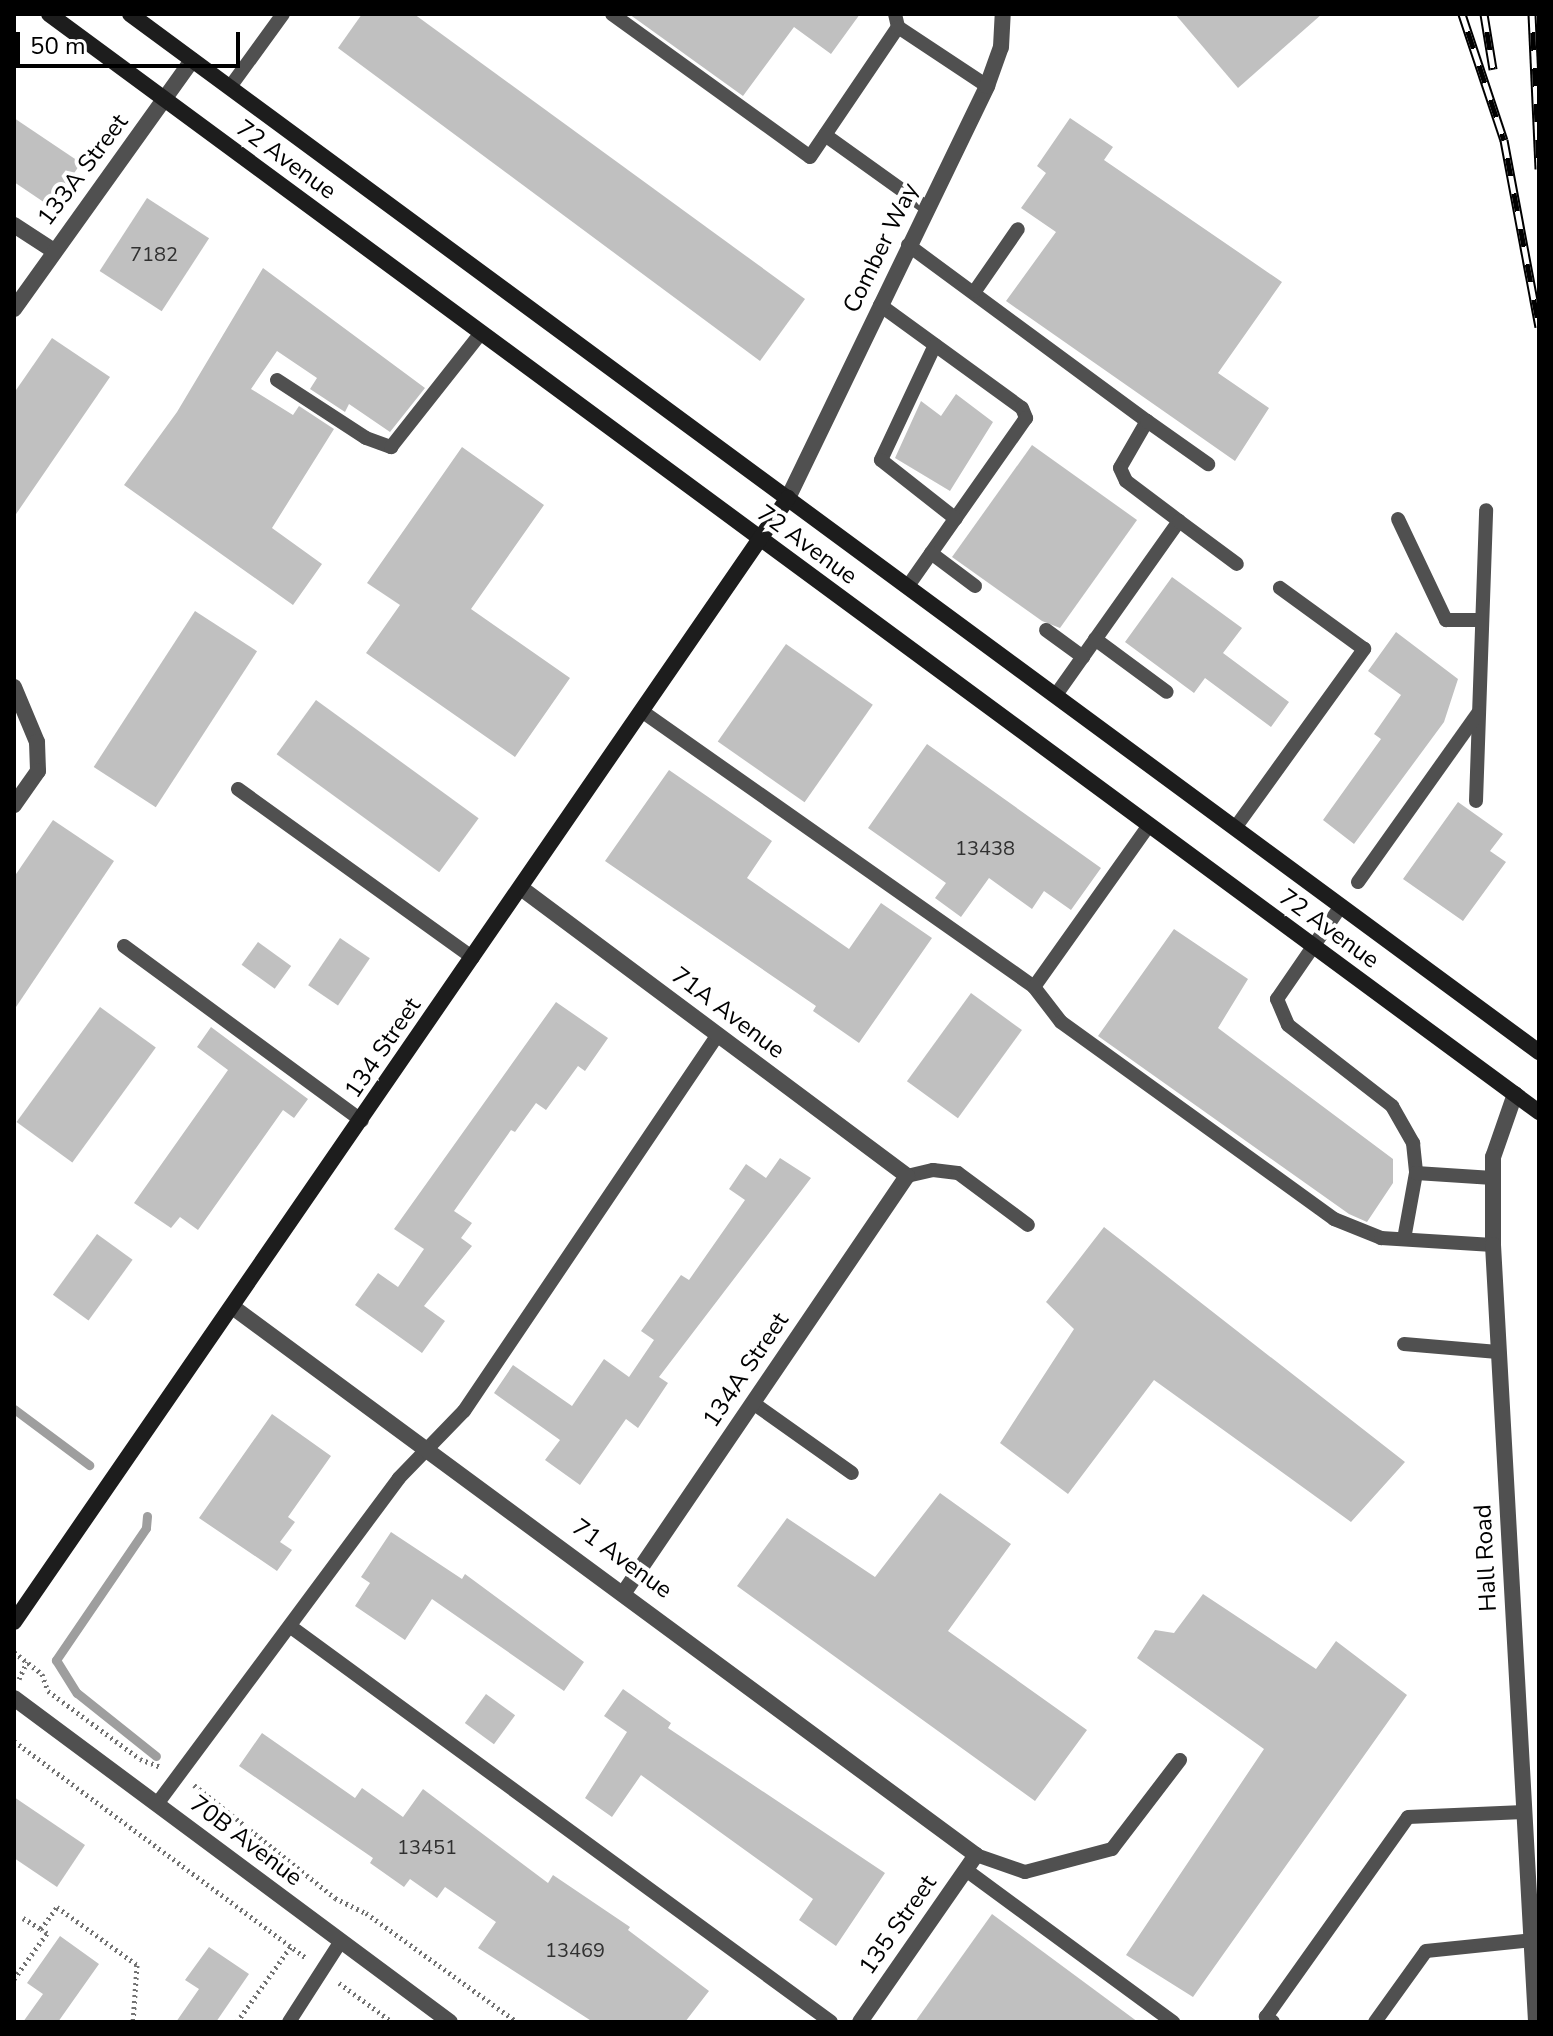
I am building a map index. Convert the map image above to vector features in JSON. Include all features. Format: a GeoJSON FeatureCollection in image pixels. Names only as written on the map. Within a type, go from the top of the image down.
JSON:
{"type":"FeatureCollection","features":[{"type":"Feature","properties":{"kind":"main road","name":"72 Avenue"},"geometry":{"type":"LineString","coordinates":[[130,14],[1539,1052]]}},
{"type":"Feature","properties":{"kind":"main road","name":"72 Avenue"},"geometry":{"type":"LineString","coordinates":[[57,16],[164,100],[1539,1112]]}},
{"type":"Feature","properties":{"kind":"main road","name":"134 Street"},"geometry":{"type":"LineString","coordinates":[[14,1622],[234,1308],[788,498]]}},
{"type":"Feature","properties":{"kind":"street","name":"Comber Way"},"geometry":{"type":"LineString","coordinates":[[788,498],[987,86],[1001,47],[1003,14]]}},
{"type":"Feature","properties":{"kind":"street","name":"133A Street"},"geometry":{"type":"LineString","coordinates":[[14,309],[192,60]]}},
{"type":"Feature","properties":{"kind":"street"},"geometry":{"type":"LineString","coordinates":[[14,225],[54,251]]}},
{"type":"Feature","properties":{"kind":"street"},"geometry":{"type":"LineString","coordinates":[[14,687],[37,742],[38,771],[14,805]]}},
{"type":"Feature","properties":{"kind":"street","name":"71A Avenue"},"geometry":{"type":"LineString","coordinates":[[521,888],[907,1176]]}},
{"type":"Feature","properties":{"kind":"street","name":"Hall Road"},"geometry":{"type":"LineString","coordinates":[[1515,1094],[1499,1134],[1493,1178],[1493,1245],[1536,2022]]}},
{"type":"Feature","properties":{"kind":"street","name":"134A Street"},"geometry":{"type":"LineString","coordinates":[[625,1591],[907,1176]]}},
{"type":"Feature","properties":{"kind":"street","name":"71 Avenue"},"geometry":{"type":"LineString","coordinates":[[234,1308],[625,1591],[976,1855]]}},
{"type":"Feature","properties":{"kind":"street","name":"70B Avenue"},"geometry":{"type":"LineString","coordinates":[[14,1698],[450,2022]]}},
{"type":"Feature","properties":{"kind":"street","name":"135 Street"},"geometry":{"type":"LineString","coordinates":[[860,2022],[976,1855]]}},
{"type":"Feature","properties":{"kind":"lane"},"geometry":{"type":"LineString","coordinates":[[230,87],[283,14]]}},
{"type":"Feature","properties":{"kind":"lane"},"geometry":{"type":"LineString","coordinates":[[612,14],[810,157],[897,20],[987,86]]}},
{"type":"Feature","properties":{"kind":"lane"},"geometry":{"type":"LineString","coordinates":[[825,135],[927,208]]}},
{"type":"Feature","properties":{"kind":"lane"},"geometry":{"type":"LineString","coordinates":[[975,291],[1018,229]]}},
{"type":"Feature","properties":{"kind":"lane"},"geometry":{"type":"LineString","coordinates":[[908,245],[1208,464]]}},
{"type":"Feature","properties":{"kind":"lane"},"geometry":{"type":"LineString","coordinates":[[880,305],[1022,408],[1026,418],[908,586]]}},
{"type":"Feature","properties":{"kind":"lane"},"geometry":{"type":"LineString","coordinates":[[277,380],[366,438],[391,447],[481,333]]}},
{"type":"Feature","properties":{"kind":"lane"},"geometry":{"type":"LineString","coordinates":[[935,345],[881,460],[956,519]]}},
{"type":"Feature","properties":{"kind":"lane"},"geometry":{"type":"LineString","coordinates":[[1147,421],[1120,468],[1126,481],[1237,564]]}},
{"type":"Feature","properties":{"kind":"lane"},"geometry":{"type":"LineString","coordinates":[[1476,801],[1486,510]]}},
{"type":"Feature","properties":{"kind":"lane"},"geometry":{"type":"LineString","coordinates":[[1398,519],[1446,620],[1481,620]]}},
{"type":"Feature","properties":{"kind":"lane"},"geometry":{"type":"LineString","coordinates":[[1056,695],[1179,521]]}},
{"type":"Feature","properties":{"kind":"lane"},"geometry":{"type":"LineString","coordinates":[[931,553],[975,586]]}},
{"type":"Feature","properties":{"kind":"lane"},"geometry":{"type":"LineString","coordinates":[[1235,828],[1364,649],[1280,588]]}},
{"type":"Feature","properties":{"kind":"lane"},"geometry":{"type":"LineString","coordinates":[[1046,630],[1083,657]]}},
{"type":"Feature","properties":{"kind":"lane"},"geometry":{"type":"LineString","coordinates":[[1095,639],[1167,692]]}},
{"type":"Feature","properties":{"kind":"lane"},"geometry":{"type":"LineString","coordinates":[[643,712],[1034,987],[1061,1022],[1334,1219],[1359,1232],[1404,1239],[1493,1245]]}},
{"type":"Feature","properties":{"kind":"lane"},"geometry":{"type":"LineString","coordinates":[[1358,882],[1478,713]]}},
{"type":"Feature","properties":{"kind":"lane"},"geometry":{"type":"LineString","coordinates":[[238,789],[473,958]]}},
{"type":"Feature","properties":{"kind":"lane"},"geometry":{"type":"LineString","coordinates":[[1034,987],[1149,825]]}},
{"type":"Feature","properties":{"kind":"lane"},"geometry":{"type":"LineString","coordinates":[[1341,906],[1277,999],[1288,1025],[1392,1106],[1413,1143],[1416,1173],[1404,1239]]}},
{"type":"Feature","properties":{"kind":"lane"},"geometry":{"type":"LineString","coordinates":[[124,946],[362,1121]]}},
{"type":"Feature","properties":{"kind":"lane"},"geometry":{"type":"LineString","coordinates":[[157,1804],[399,1478],[464,1411],[718,1035]]}},
{"type":"Feature","properties":{"kind":"lane"},"geometry":{"type":"LineString","coordinates":[[907,1176],[933,1170],[958,1173],[1028,1225]]}},
{"type":"Feature","properties":{"kind":"lane"},"geometry":{"type":"LineString","coordinates":[[1416,1173],[1493,1178]]}},
{"type":"Feature","properties":{"kind":"lane"},"geometry":{"type":"LineString","coordinates":[[1404,1344],[1498,1352]]}},
{"type":"Feature","properties":{"kind":"lane"},"geometry":{"type":"LineString","coordinates":[[753,1403],[852,1473]]}},
{"type":"Feature","properties":{"kind":"lane"},"geometry":{"type":"LineString","coordinates":[[291,1627],[831,2022]]}},
{"type":"Feature","properties":{"kind":"lane"},"geometry":{"type":"LineString","coordinates":[[976,1855],[1025,1872],[1112,1849],[1180,1760]]}},
{"type":"Feature","properties":{"kind":"lane"},"geometry":{"type":"LineString","coordinates":[[1273,2022],[1266,2017],[1408,1817],[1524,1812]]}},
{"type":"Feature","properties":{"kind":"lane"},"geometry":{"type":"LineString","coordinates":[[966,1870],[1173,2022]]}},
{"type":"Feature","properties":{"kind":"lane"},"geometry":{"type":"LineString","coordinates":[[1375,2022],[1426,1951],[1532,1940]]}},
{"type":"Feature","properties":{"kind":"lane"},"geometry":{"type":"LineString","coordinates":[[289,2022],[341,1941]]}},
{"type":"Feature","properties":{"kind":"path"},"geometry":{"type":"LineString","coordinates":[[14,1652],[42,1674],[48,1691],[140,1759],[178,1776],[246,1822],[335,1898],[376,1920],[517,2022]]}},
{"type":"Feature","properties":{"kind":"path"},"geometry":{"type":"LineString","coordinates":[[23,1674],[27,1662]]}},
{"type":"Feature","properties":{"kind":"path"},"geometry":{"type":"LineString","coordinates":[[14,1741],[392,2022]]}},
{"type":"Feature","properties":{"kind":"path"},"geometry":{"type":"LineString","coordinates":[[41,1929],[57,1907],[137,1965],[133,2022]]}},
{"type":"Feature","properties":{"kind":"path"},"geometry":{"type":"LineString","coordinates":[[14,1979],[47,1933],[23,1918]]}},
{"type":"Feature","properties":{"kind":"path"},"geometry":{"type":"LineString","coordinates":[[237,2022],[291,1946]]}},
{"type":"Feature","properties":{"kind":"building"},"geometry":{"type":"Polygon","coordinates":[[[362,14],[414,14],[805,299],[760,361],[338,48],[362,14]]]}},
{"type":"Feature","properties":{"kind":"building"},"geometry":{"type":"Polygon","coordinates":[[[629,14],[860,14],[831,54],[794,27],[743,96],[629,14]]]}},
{"type":"Feature","properties":{"kind":"building"},"geometry":{"type":"Polygon","coordinates":[[[1175,14],[1322,14],[1238,88],[1175,14]]]}},
{"type":"Feature","properties":{"kind":"building"},"geometry":{"type":"Polygon","coordinates":[[[14,118],[81,163],[51,207],[14,182],[14,118]]]}},
{"type":"Feature","properties":{"kind":"building"},"geometry":{"type":"Polygon","coordinates":[[[1070,118],[1113,147],[1104,160],[1282,282],[1218,373],[1269,408],[1235,461],[1006,301],[1056,232],[1021,208],[1046,173],[1037,166],[1070,118]]]}},
{"type":"Feature","properties":{"kind":"building"},"geometry":{"type":"Polygon","coordinates":[[[147,198],[209,238],[162,311],[100,271],[147,198]]]}},
{"type":"Feature","properties":{"kind":"building"},"geometry":{"type":"Polygon","coordinates":[[[263,268],[425,388],[390,432],[349,404],[345,412],[310,389],[317,378],[277,351],[251,389],[293,415],[299,406],[334,429],[272,528],[322,564],[293,605],[124,485],[177,412],[263,268]]]}},
{"type":"Feature","properties":{"kind":"building"},"geometry":{"type":"Polygon","coordinates":[[[52,338],[110,377],[14,517],[14,393],[52,338]]]}},
{"type":"Feature","properties":{"kind":"building"},"geometry":{"type":"Polygon","coordinates":[[[956,394],[993,422],[950,491],[895,458],[921,401],[941,416],[956,394]]]}},
{"type":"Feature","properties":{"kind":"building"},"geometry":{"type":"Polygon","coordinates":[[[1032,445],[1137,520],[1060,628],[1042,621],[952,557],[1032,445]]]}},
{"type":"Feature","properties":{"kind":"building"},"geometry":{"type":"Polygon","coordinates":[[[462,447],[544,505],[471,609],[570,678],[515,757],[366,653],[400,605],[367,583],[462,447]]]}},
{"type":"Feature","properties":{"kind":"building"},"geometry":{"type":"Polygon","coordinates":[[[1172,577],[1242,628],[1223,653],[1289,702],[1271,727],[1205,678],[1194,693],[1125,642],[1172,577]]]}},
{"type":"Feature","properties":{"kind":"building"},"geometry":{"type":"Polygon","coordinates":[[[195,611],[257,651],[156,807],[94,767],[195,611]]]}},
{"type":"Feature","properties":{"kind":"building"},"geometry":{"type":"Polygon","coordinates":[[[1396,632],[1458,679],[1444,722],[1354,844],[1323,820],[1381,739],[1374,734],[1401,695],[1368,671],[1396,632]]]}},
{"type":"Feature","properties":{"kind":"building"},"geometry":{"type":"Polygon","coordinates":[[[786,644],[873,705],[805,802],[718,741],[786,644]]]}},
{"type":"Feature","properties":{"kind":"building"},"geometry":{"type":"Polygon","coordinates":[[[316,700],[479,818],[439,872],[277,754],[316,700]]]}},
{"type":"Feature","properties":{"kind":"building"},"geometry":{"type":"Polygon","coordinates":[[[927,744],[1101,868],[1071,910],[1044,891],[1032,909],[989,878],[961,917],[935,898],[946,883],[868,828],[927,744]]]}},
{"type":"Feature","properties":{"kind":"building"},"geometry":{"type":"Polygon","coordinates":[[[669,770],[772,841],[747,878],[849,949],[881,903],[932,938],[859,1043],[813,1011],[816,1006],[605,861],[669,770]]]}},
{"type":"Feature","properties":{"kind":"building"},"geometry":{"type":"Polygon","coordinates":[[[1458,802],[1503,834],[1490,851],[1506,862],[1463,921],[1403,879],[1458,802]]]}},
{"type":"Feature","properties":{"kind":"building"},"geometry":{"type":"Polygon","coordinates":[[[53,820],[114,861],[14,1010],[14,877],[53,820]]]}},
{"type":"Feature","properties":{"kind":"building"},"geometry":{"type":"Polygon","coordinates":[[[1174,929],[1248,979],[1218,1028],[1393,1159],[1393,1183],[1367,1222],[1349,1214],[1098,1036],[1174,929]]]}},
{"type":"Feature","properties":{"kind":"building"},"geometry":{"type":"Polygon","coordinates":[[[340,938],[370,958],[338,1005],[308,985],[340,938]]]}},
{"type":"Feature","properties":{"kind":"building"},"geometry":{"type":"Polygon","coordinates":[[[258,942],[291,966],[275,989],[242,965],[258,942]]]}},
{"type":"Feature","properties":{"kind":"building"},"geometry":{"type":"Polygon","coordinates":[[[971,993],[1022,1030],[958,1118],[907,1081],[971,993]]]}},
{"type":"Feature","properties":{"kind":"building"},"geometry":{"type":"Polygon","coordinates":[[[556,1002],[608,1038],[585,1071],[578,1066],[546,1110],[536,1103],[515,1132],[511,1130],[454,1211],[472,1223],[461,1238],[472,1246],[424,1306],[445,1321],[422,1353],[355,1305],[378,1273],[398,1287],[424,1249],[394,1229],[556,1002]]]}},
{"type":"Feature","properties":{"kind":"building"},"geometry":{"type":"Polygon","coordinates":[[[100,1007],[156,1048],[72,1162],[17,1122],[100,1007]]]}},
{"type":"Feature","properties":{"kind":"building"},"geometry":{"type":"Polygon","coordinates":[[[211,1027],[308,1099],[294,1118],[283,1110],[198,1230],[180,1217],[171,1228],[134,1203],[228,1070],[197,1047],[211,1027]]]}},
{"type":"Feature","properties":{"kind":"building"},"geometry":{"type":"Polygon","coordinates":[[[780,1158],[811,1178],[659,1377],[668,1383],[638,1428],[626,1419],[580,1485],[545,1460],[560,1440],[494,1393],[513,1365],[572,1406],[604,1359],[629,1377],[654,1340],[641,1331],[681,1275],[689,1280],[745,1200],[729,1189],[746,1164],[766,1178],[780,1158]]]}},
{"type":"Feature","properties":{"kind":"building"},"geometry":{"type":"Polygon","coordinates":[[[1104,1227],[1405,1462],[1351,1522],[1154,1380],[1068,1494],[1000,1443],[1074,1329],[1046,1302],[1104,1227]]]}},
{"type":"Feature","properties":{"kind":"building"},"geometry":{"type":"Polygon","coordinates":[[[97,1234],[133,1260],[89,1321],[53,1295],[97,1234]]]}},
{"type":"Feature","properties":{"kind":"building"},"geometry":{"type":"Polygon","coordinates":[[[272,1414],[331,1456],[288,1517],[295,1522],[280,1542],[292,1550],[277,1571],[199,1518],[272,1414]]]}},
{"type":"Feature","properties":{"kind":"building"},"geometry":{"type":"Polygon","coordinates":[[[940,1493],[1011,1544],[948,1631],[1087,1730],[1035,1801],[737,1586],[787,1518],[875,1577],[940,1493]]]}},
{"type":"Feature","properties":{"kind":"building"},"geometry":{"type":"Polygon","coordinates":[[[391,1532],[462,1579],[465,1574],[584,1662],[564,1691],[432,1599],[405,1640],[355,1606],[370,1583],[361,1577],[391,1532]]]}},
{"type":"Feature","properties":{"kind":"building"},"geometry":{"type":"Polygon","coordinates":[[[1203,1594],[1316,1669],[1336,1641],[1407,1695],[1193,1997],[1126,1955],[1264,1749],[1137,1658],[1155,1630],[1174,1633],[1203,1594]]]}},
{"type":"Feature","properties":{"kind":"building"},"geometry":{"type":"Polygon","coordinates":[[[623,1689],[671,1723],[668,1728],[885,1873],[836,1946],[799,1920],[813,1899],[641,1775],[612,1817],[585,1798],[627,1732],[604,1716],[623,1689]]]}},
{"type":"Feature","properties":{"kind":"building"},"geometry":{"type":"Polygon","coordinates":[[[486,1694],[515,1715],[494,1744],[465,1723],[486,1694]]]}},
{"type":"Feature","properties":{"kind":"building"},"geometry":{"type":"Polygon","coordinates":[[[262,1733],[355,1798],[362,1788],[403,1817],[423,1789],[548,1883],[553,1875],[630,1927],[628,1930],[709,1991],[685,2022],[593,2022],[478,1948],[496,1922],[445,1887],[437,1898],[410,1879],[404,1887],[370,1863],[373,1858],[239,1766],[262,1733]]]}},
{"type":"Feature","properties":{"kind":"building"},"geometry":{"type":"Polygon","coordinates":[[[14,1797],[85,1845],[57,1887],[14,1858],[14,1797]]]}},
{"type":"Feature","properties":{"kind":"building"},"geometry":{"type":"Polygon","coordinates":[[[992,1914],[1138,2022],[915,2022],[992,1914]]]}},
{"type":"Feature","properties":{"kind":"building"},"geometry":{"type":"Polygon","coordinates":[[[60,1936],[99,1964],[58,2022],[23,2022],[43,1994],[27,1983],[60,1936]]]}},
{"type":"Feature","properties":{"kind":"building"},"geometry":{"type":"Polygon","coordinates":[[[209,1947],[249,1974],[216,2022],[176,2022],[199,1989],[185,1980],[209,1947]]]}},
{"type":"Feature","properties":{"kind":"waterway"},"geometry":{"type":"LineString","coordinates":[[14,1409],[89,1465]]}},
{"type":"Feature","properties":{"kind":"waterway"},"geometry":{"type":"LineString","coordinates":[[147,1516],[146,1528],[56,1660],[77,1693],[156,1756]]}},
{"type":"Feature","properties":{"kind":"railway"},"geometry":{"type":"LineString","coordinates":[[1462,14],[1504,140],[1539,327]]}},
{"type":"Feature","properties":{"kind":"railway"},"geometry":{"type":"LineString","coordinates":[[1484,14],[1493,69]]}},
{"type":"Feature","properties":{"kind":"railway"},"geometry":{"type":"LineString","coordinates":[[1532,14],[1539,169]]}}]}
